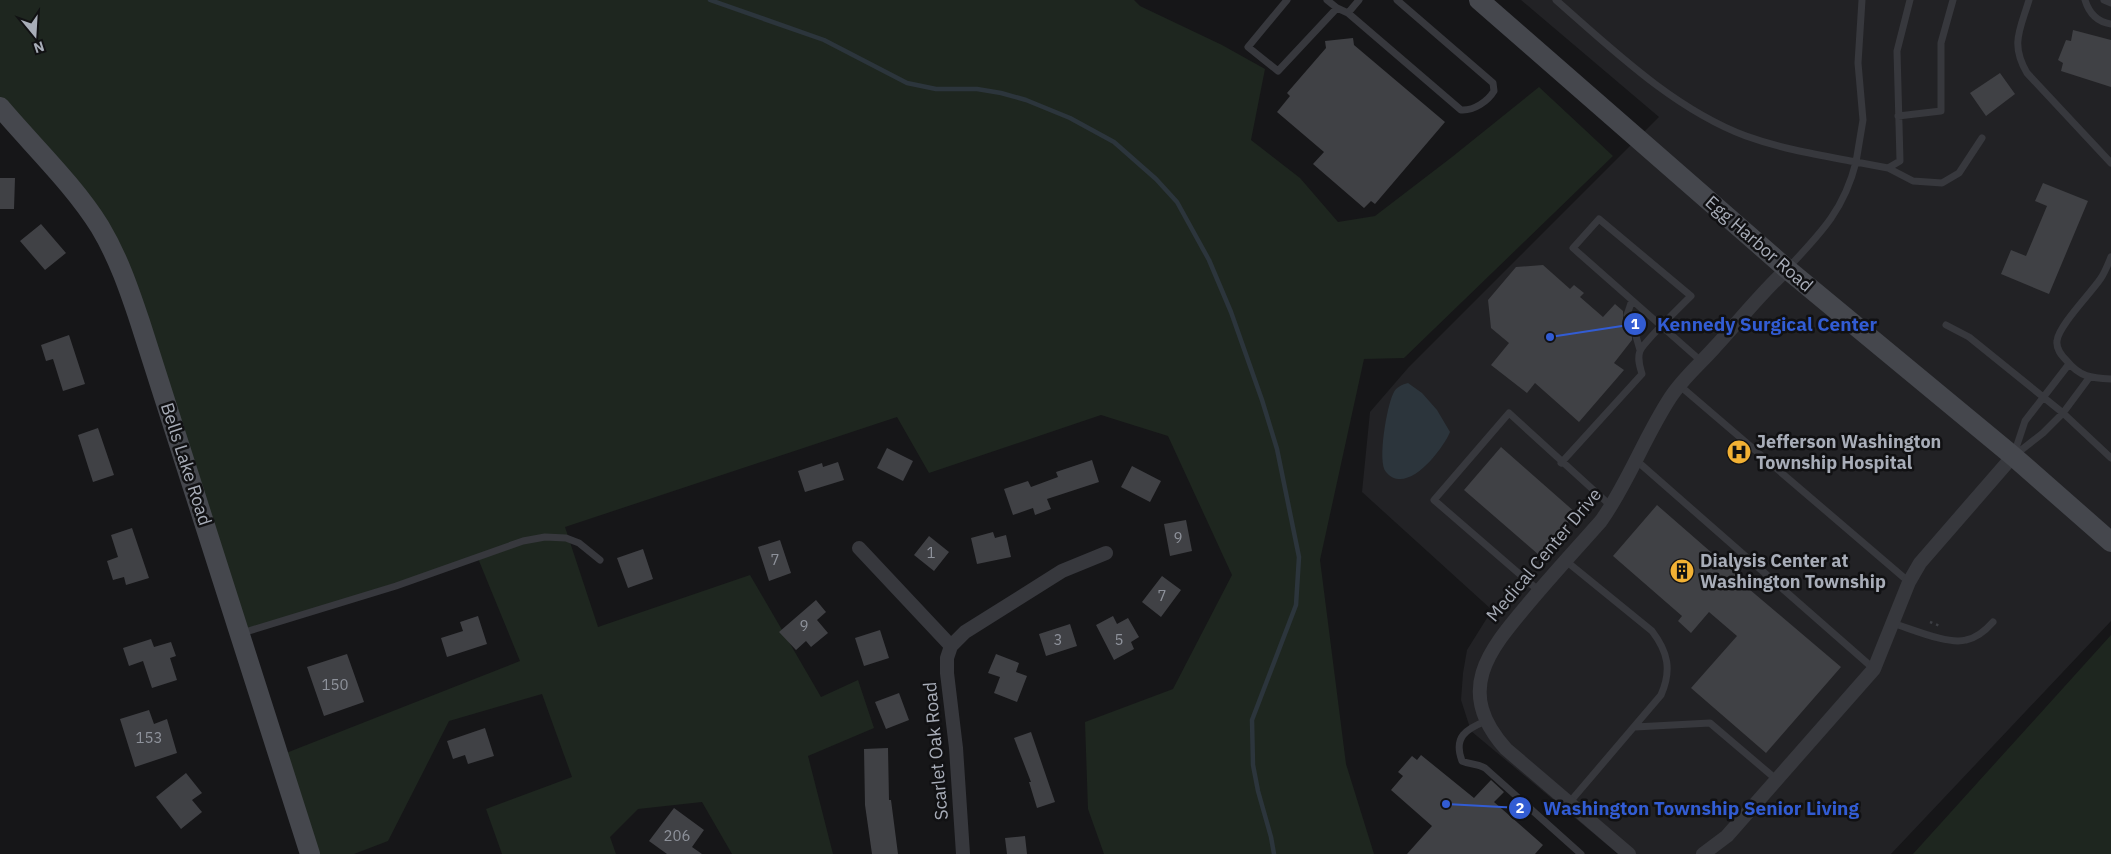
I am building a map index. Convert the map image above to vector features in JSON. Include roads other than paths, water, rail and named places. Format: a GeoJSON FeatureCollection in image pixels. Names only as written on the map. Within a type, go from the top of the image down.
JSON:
{"type":"FeatureCollection","features":[{"type":"Feature","properties":{"kind":"main road","name":"Egg Harbor Road"},"geometry":{"type":"LineString","coordinates":[[1479,0],[1787,269],[2013,456],[2111,542]]}},
{"type":"Feature","properties":{"kind":"main road","name":"Bells Lake Road"},"geometry":{"type":"LineString","coordinates":[[1,109],[82,202],[99,226],[116,257],[140,322],[310,854]]}},
{"type":"Feature","properties":{"kind":"street","name":"Medical Center Drive"},"geometry":{"type":"LineString","coordinates":[[1622,852],[1506,748],[1493,734],[1486,720],[1480,691],[1486,661],[1502,635],[1611,507],[1661,413],[1679,385],[1762,293],[1787,269]]}},
{"type":"Feature","properties":{"kind":"street"},"geometry":{"type":"LineString","coordinates":[[1703,854],[1727,836],[1874,669],[1908,582],[1927,554],[2013,456]]}},
{"type":"Feature","properties":{"kind":"street"},"geometry":{"type":"LineString","coordinates":[[859,548],[951,646],[965,632],[1062,571],[1106,553]]}},
{"type":"Feature","properties":{"kind":"street","name":"Scarlet Oak Road"},"geometry":{"type":"LineString","coordinates":[[951,646],[947,658],[947,673],[956,748],[963,854]]}},
{"type":"Feature","properties":{"kind":"lane"},"geometry":{"type":"LineString","coordinates":[[1287,0],[1248,47],[1278,71],[1337,8]]}},
{"type":"Feature","properties":{"kind":"lane"},"geometry":{"type":"LineString","coordinates":[[1327,0],[1337,8],[1348,13],[1461,110],[1475,108],[1491,96],[1494,90],[1493,83],[1397,0]]}},
{"type":"Feature","properties":{"kind":"lane"},"geometry":{"type":"LineString","coordinates":[[1348,13],[1359,0]]}},
{"type":"Feature","properties":{"kind":"lane"},"geometry":{"type":"LineString","coordinates":[[1556,0],[1670,95],[1713,122],[1770,144],[1888,168],[1913,181],[1942,182],[1960,174],[1982,138]]}},
{"type":"Feature","properties":{"kind":"lane"},"geometry":{"type":"LineString","coordinates":[[1787,269],[1835,214],[1850,184],[1856,162],[1863,120],[1858,63],[1862,0]]}},
{"type":"Feature","properties":{"kind":"lane"},"geometry":{"type":"LineString","coordinates":[[1888,168],[1900,161],[1897,51],[1910,0]]}},
{"type":"Feature","properties":{"kind":"lane"},"geometry":{"type":"LineString","coordinates":[[1898,116],[1941,111],[1941,43],[1953,0]]}},
{"type":"Feature","properties":{"kind":"lane"},"geometry":{"type":"LineString","coordinates":[[2029,0],[2016,42],[2019,60],[2027,73],[2111,163]]}},
{"type":"Feature","properties":{"kind":"lane"},"geometry":{"type":"LineString","coordinates":[[2085,0],[2093,16],[2111,24]]}},
{"type":"Feature","properties":{"kind":"lane"},"geometry":{"type":"LineString","coordinates":[[2104,0],[2111,3]]}},
{"type":"Feature","properties":{"kind":"lane"},"geometry":{"type":"LineString","coordinates":[[1640,350],[1662,326],[1691,296],[1599,219],[1573,248],[1662,326],[1701,361]]}},
{"type":"Feature","properties":{"kind":"lane"},"geometry":{"type":"LineString","coordinates":[[2111,257],[2102,277],[2058,335],[2058,349],[2069,364],[2089,378],[2111,379]]}},
{"type":"Feature","properties":{"kind":"lane"},"geometry":{"type":"LineString","coordinates":[[1627,314],[1632,300]]}},
{"type":"Feature","properties":{"kind":"lane"},"geometry":{"type":"LineString","coordinates":[[1946,325],[1970,336],[2063,413],[2111,458]]}},
{"type":"Feature","properties":{"kind":"lane"},"geometry":{"type":"LineString","coordinates":[[1562,463],[1642,374],[1639,363],[1640,350],[1636,336]]}},
{"type":"Feature","properties":{"kind":"lane"},"geometry":{"type":"LineString","coordinates":[[2013,456],[2025,420],[2069,364]]}},
{"type":"Feature","properties":{"kind":"lane"},"geometry":{"type":"LineString","coordinates":[[2013,456],[2044,434],[2063,413],[2089,378]]}},
{"type":"Feature","properties":{"kind":"lane"},"geometry":{"type":"LineString","coordinates":[[1679,385],[1908,582]]}},
{"type":"Feature","properties":{"kind":"lane"},"geometry":{"type":"LineString","coordinates":[[1539,591],[1434,500],[1509,413],[1611,507]]}},
{"type":"Feature","properties":{"kind":"lane"},"geometry":{"type":"LineString","coordinates":[[1637,461],[1874,669]]}},
{"type":"Feature","properties":{"kind":"lane"},"geometry":{"type":"LineString","coordinates":[[239,634],[396,586],[530,540],[545,537],[566,538],[579,543],[600,560]]}},
{"type":"Feature","properties":{"kind":"lane"},"geometry":{"type":"LineString","coordinates":[[1566,561],[1652,631],[1659,641],[1667,666],[1667,680],[1661,695],[1636,727],[1569,803]]}},
{"type":"Feature","properties":{"kind":"lane"},"geometry":{"type":"LineString","coordinates":[[1892,623],[1958,641],[1973,638],[1993,622]]}},
{"type":"Feature","properties":{"kind":"lane"},"geometry":{"type":"LineString","coordinates":[[1486,720],[1466,730],[1460,740],[1458,750],[1462,761],[1470,765],[1479,764],[1485,768],[1581,854]]}},
{"type":"Feature","properties":{"kind":"lane"},"geometry":{"type":"LineString","coordinates":[[1636,727],[1710,723],[1777,780]]}},
{"type":"Feature","properties":{"kind":"waterway"},"geometry":{"type":"LineString","coordinates":[[710,0],[824,40],[907,83],[936,89],[977,89],[1001,93],[1026,100],[1070,118],[1114,142],[1156,179],[1177,202],[1209,260],[1231,312],[1262,400],[1277,449],[1299,557],[1296,605],[1252,720],[1253,765],[1274,854]]}},
{"type":"Feature","properties":{"kind":"place","name":"Kennedy Surgical Center"},"geometry":{"type":"Point","coordinates":[1550,337]}},
{"type":"Feature","properties":{"kind":"place","name":"Jefferson Washington Township Hospital"},"geometry":{"type":"Point","coordinates":[1739,452]}},
{"type":"Feature","properties":{"kind":"place","name":"Dialysis Center at Washington Township"},"geometry":{"type":"Point","coordinates":[1682,571]}},
{"type":"Feature","properties":{"kind":"place","name":"Washington Township Senior Living"},"geometry":{"type":"Point","coordinates":[1446,804]}}]}
